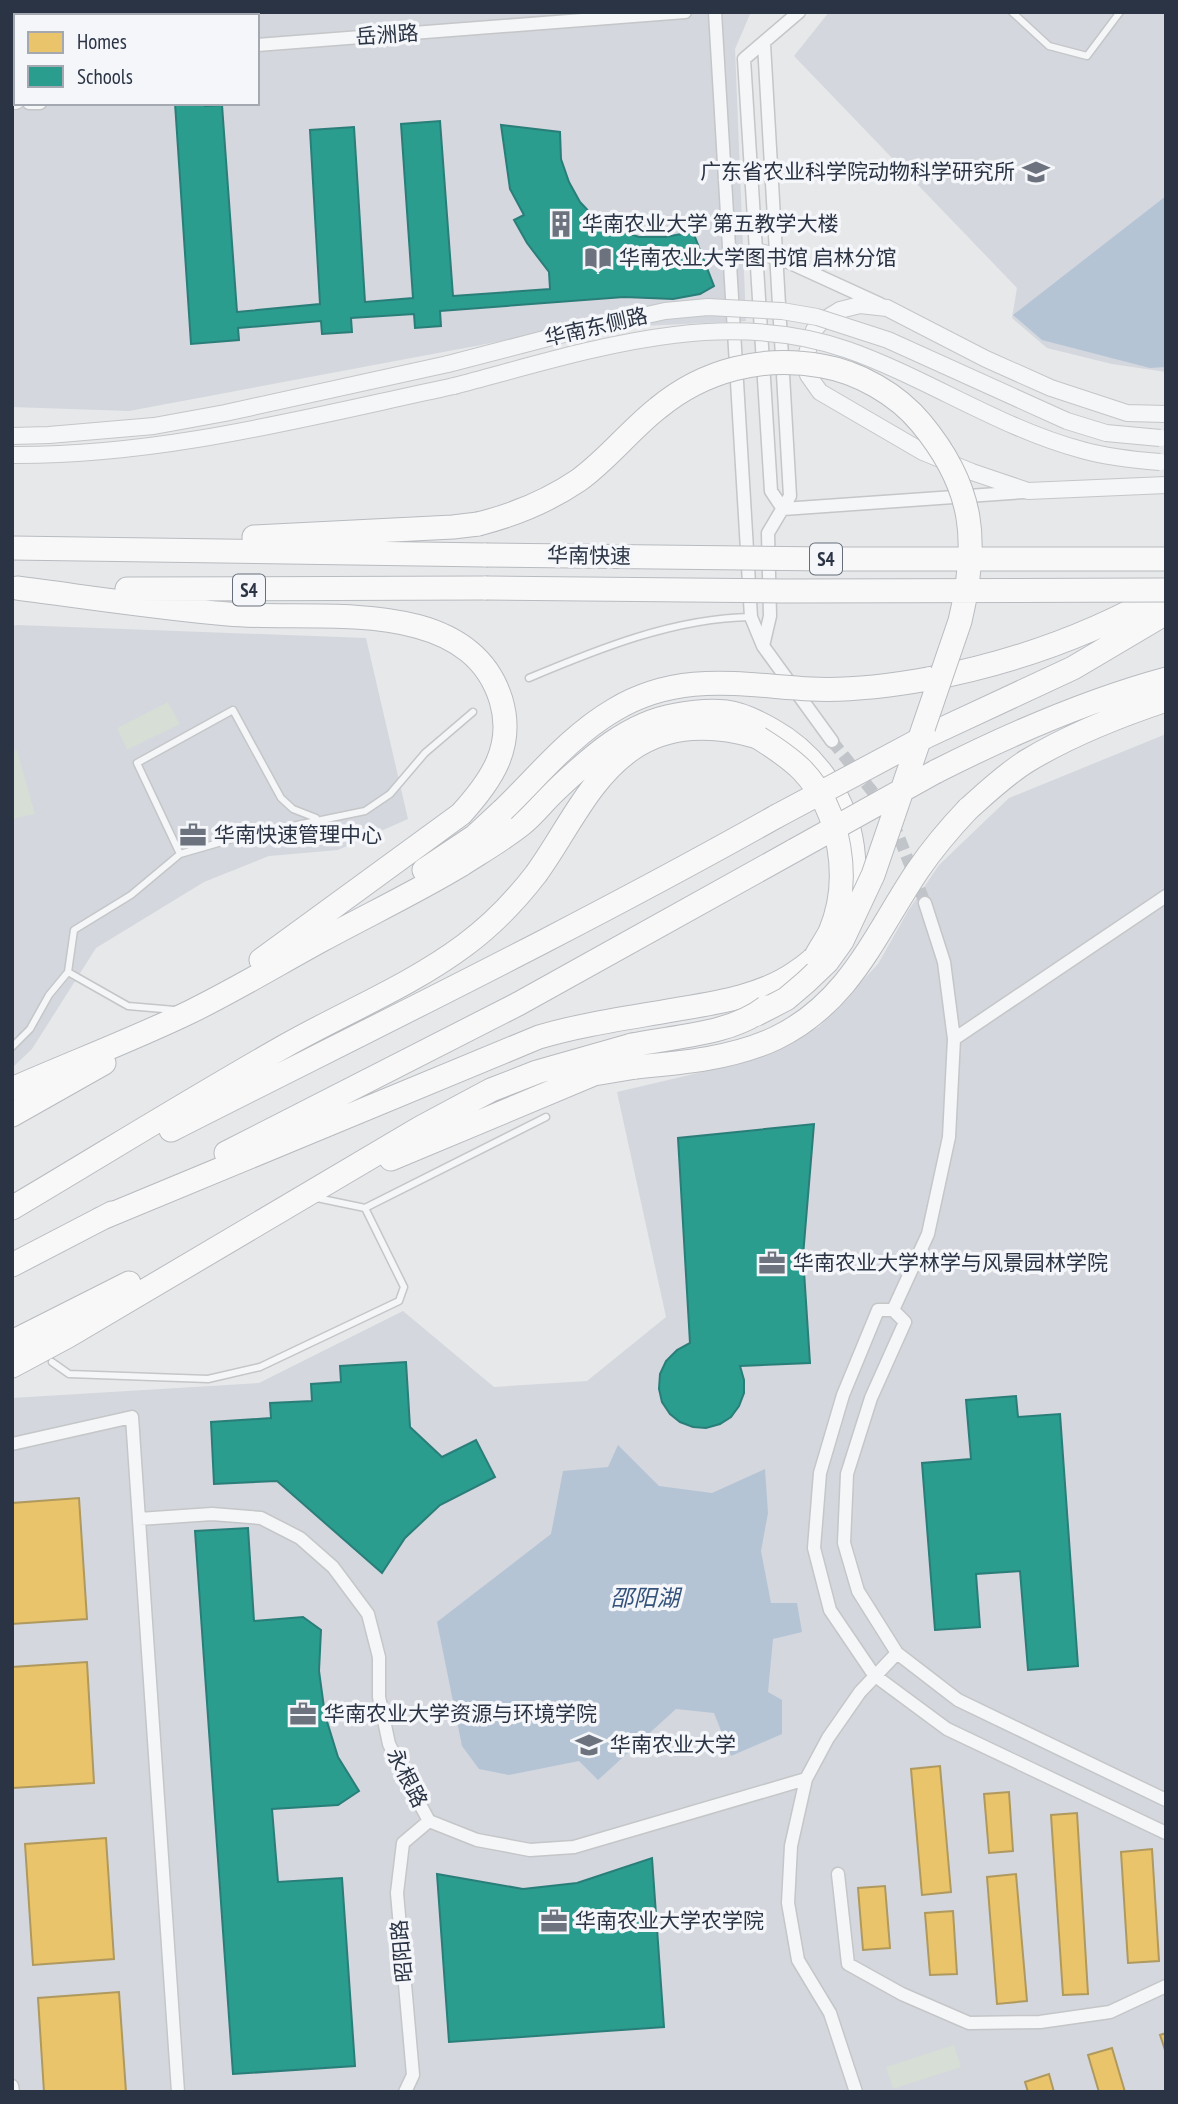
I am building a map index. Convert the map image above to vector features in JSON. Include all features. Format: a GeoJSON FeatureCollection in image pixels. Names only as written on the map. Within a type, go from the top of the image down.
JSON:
{"type":"FeatureCollection","features":[{"type":"Feature","properties":{"kind":"highway"},"geometry":{"type":"LineString","coordinates":[[12,1366],[68,1336],[420,1128],[491,1090],[560,1065],[632,1045],[724,1027],[755,1016],[786,999],[827,962],[842,941],[873,875],[960,621],[972,555],[970,524],[963,492],[936,441],[916,416],[892,396],[838,369],[777,361],[716,374],[686,388],[657,408],[572,484],[530,508],[478,524],[376,532],[14,548]]}},
{"type":"Feature","properties":{"kind":"highway","name":"华南快速"},"geometry":{"type":"LineString","coordinates":[[14,548],[830,559],[1166,559]]}},
{"type":"Feature","properties":{"kind":"highway"},"geometry":{"type":"LineString","coordinates":[[15,588],[230,615],[367,618],[403,624],[436,633],[464,646],[481,662],[496,685],[504,710],[505,739],[496,768],[483,789],[461,814],[191,1012]]}},
{"type":"Feature","properties":{"kind":"highway","name":"华南快速"},"geometry":{"type":"LineString","coordinates":[[15,588],[1166,591]]}},
{"type":"Feature","properties":{"kind":"highway"},"geometry":{"type":"LineString","coordinates":[[12,1089],[191,1012],[426,868],[475,836],[591,725],[636,698],[661,689],[714,682],[812,689],[868,688],[974,670],[1056,644],[1116,618],[1166,591]]}},
{"type":"Feature","properties":{"kind":"highway"},"geometry":{"type":"LineString","coordinates":[[12,1210],[500,965],[658,883],[927,736],[1073,668],[1166,613]]}},
{"type":"Feature","properties":{"kind":"highway"},"geometry":{"type":"LineString","coordinates":[[12,1265],[271,1129],[518,1004],[987,745],[1075,707],[1166,679]]}},
{"type":"Feature","properties":{"kind":"highway"},"geometry":{"type":"LineString","coordinates":[[12,1342],[305,1195],[594,1074],[707,1058],[776,1038],[832,999],[870,950],[916,873],[947,831],[997,783],[1026,762],[1085,731],[1166,700]]}},
{"type":"Feature","properties":{"kind":"highway"},"geometry":{"type":"LineString","coordinates":[[12,1115],[191,1012],[457,867],[522,824],[605,747],[649,722],[673,715],[727,712],[757,722],[784,737],[806,755],[828,780],[843,807],[852,837],[855,868],[849,901],[837,931],[820,953],[795,973],[768,987],[723,1001],[567,1029],[539,1037],[100,1219]]}},
{"type":"Feature","properties":{"kind":"highway"},"geometry":{"type":"LineString","coordinates":[[12,1210],[285,1046],[420,974],[466,945],[504,912],[535,875],[589,794],[611,768],[632,748],[664,734],[694,727],[727,728],[759,738],[782,752],[804,772],[822,798],[833,822],[839,845],[841,871],[838,904],[830,932],[808,969],[786,992],[755,1016]]}},
{"type":"Feature","properties":{"kind":"street"},"geometry":{"type":"LineString","coordinates":[[171,14],[196,12]]}},
{"type":"Feature","properties":{"kind":"street","name":"岳洲路"},"geometry":{"type":"LineString","coordinates":[[259,45],[685,12]]}},
{"type":"Feature","properties":{"kind":"street"},"geometry":{"type":"LineString","coordinates":[[715,12],[751,617],[762,646],[832,741]]}},
{"type":"Feature","properties":{"kind":"street"},"geometry":{"type":"LineString","coordinates":[[783,509],[771,491],[744,59],[799,12]]}},
{"type":"Feature","properties":{"kind":"street"},"geometry":{"type":"LineString","coordinates":[[762,646],[770,616],[768,533],[790,496],[764,44]]}},
{"type":"Feature","properties":{"kind":"street"},"geometry":{"type":"LineString","coordinates":[[756,251],[775,256],[887,308],[986,359],[1051,387],[1127,413],[1166,415]]}},
{"type":"Feature","properties":{"kind":"street"},"geometry":{"type":"LineString","coordinates":[[887,308],[860,305],[840,310],[822,321],[814,330],[807,353],[808,375],[820,392],[923,452],[1028,491]]}},
{"type":"Feature","properties":{"kind":"street","name":"华南东侧路"},"geometry":{"type":"LineString","coordinates":[[12,436],[153,426],[448,364],[665,311],[708,307],[782,311],[817,317],[888,340],[1068,421],[1107,433],[1163,438]]}},
{"type":"Feature","properties":{"kind":"street","name":"华南东侧路"},"geometry":{"type":"LineString","coordinates":[[12,455],[95,453],[181,443],[454,386],[658,337],[714,330],[787,336],[845,349],[918,379],[1040,436],[1081,450],[1123,459],[1163,462]]}},
{"type":"Feature","properties":{"kind":"street"},"geometry":{"type":"LineString","coordinates":[[783,509],[1028,491],[1166,485]]}},
{"type":"Feature","properties":{"kind":"street"},"geometry":{"type":"LineString","coordinates":[[954,1039],[1166,897]]}},
{"type":"Feature","properties":{"kind":"street"},"geometry":{"type":"LineString","coordinates":[[893,1310],[928,1234],[949,1137],[954,1039],[944,962],[925,903]]}},
{"type":"Feature","properties":{"kind":"street"},"geometry":{"type":"LineString","coordinates":[[1166,1800],[958,1700],[897,1653],[858,1591],[844,1544],[847,1474],[871,1398],[905,1322],[893,1310],[878,1310],[843,1395],[820,1473],[814,1548],[830,1610],[874,1675],[947,1730],[1166,1833]]}},
{"type":"Feature","properties":{"kind":"street"},"geometry":{"type":"LineString","coordinates":[[12,1444],[132,1417],[178,2092]]}},
{"type":"Feature","properties":{"kind":"street","name":"永根路"},"geometry":{"type":"LineString","coordinates":[[139,1519],[212,1514],[261,1518],[300,1538],[333,1567],[368,1614],[379,1657],[379,1698],[389,1744],[429,1821],[477,1840],[530,1850],[574,1847],[806,1779]]}},
{"type":"Feature","properties":{"kind":"street"},"geometry":{"type":"LineString","coordinates":[[856,2092],[830,2013],[798,1960],[788,1903],[791,1846],[806,1779],[828,1738],[874,1675],[897,1653]]}},
{"type":"Feature","properties":{"kind":"street","name":"昭阳路"},"geometry":{"type":"LineString","coordinates":[[405,2092],[413,2075],[397,1893],[403,1843],[429,1821]]}},
{"type":"Feature","properties":{"kind":"street"},"geometry":{"type":"LineString","coordinates":[[838,1874],[848,1964],[902,1994],[969,2023],[1040,2022],[1110,2012],[1166,1986]]}},
{"type":"Feature","properties":{"kind":"street"},"geometry":{"type":"LineString","coordinates":[[12,2086],[13,2092]]}},
{"type":"Feature","properties":{"kind":"lane"},"geometry":{"type":"LineString","coordinates":[[1012,12],[1049,46],[1087,56],[1120,12]]}},
{"type":"Feature","properties":{"kind":"lane"},"geometry":{"type":"LineString","coordinates":[[529,678],[594,650],[662,631],[722,617],[751,617]]}},
{"type":"Feature","properties":{"kind":"lane"},"geometry":{"type":"LineString","coordinates":[[180,854],[137,763],[233,710],[281,798],[293,809],[318,819]]}},
{"type":"Feature","properties":{"kind":"lane"},"geometry":{"type":"LineString","coordinates":[[12,1047],[30,1029],[49,995],[68,972],[74,930],[131,895],[180,854],[239,837],[365,811],[390,794],[425,753],[473,712]]}},
{"type":"Feature","properties":{"kind":"lane"},"geometry":{"type":"LineString","coordinates":[[68,972],[128,1006],[191,1012]]}},
{"type":"Feature","properties":{"kind":"lane"},"geometry":{"type":"LineString","coordinates":[[305,1195],[365,1208],[546,1117]]}},
{"type":"Feature","properties":{"kind":"lane"},"geometry":{"type":"LineString","coordinates":[[52,1362],[69,1374],[208,1379],[260,1367],[399,1301],[404,1287],[365,1208]]}},
{"type":"Feature","properties":{"kind":"shaded area"},"geometry":{"type":"Polygon","coordinates":[[[12,12],[751,12],[735,49],[746,321],[561,330],[129,411],[12,407],[12,12]]]}},
{"type":"Feature","properties":{"kind":"shaded area","name":"广东省农业科学院动物科学研究所"},"geometry":{"type":"Polygon","coordinates":[[[829,12],[1166,12],[1166,372],[1112,364],[1047,348],[1012,318],[1017,288],[794,56],[829,12]]]}},
{"type":"Feature","properties":{"kind":"shaded area","name":"华南快速管理中心"},"geometry":{"type":"Polygon","coordinates":[[[12,626],[366,638],[408,819],[338,850],[269,856],[204,882],[96,948],[32,1049],[12,1068],[12,626]]]}},
{"type":"Feature","properties":{"kind":"shaded area"},"geometry":{"type":"Polygon","coordinates":[[[168,702],[180,724],[127,750],[117,728],[168,702]]]}},
{"type":"Feature","properties":{"kind":"shaded area","name":"华南农业大学"},"geometry":{"type":"Polygon","coordinates":[[[1166,734],[1166,2092],[12,2092],[12,1398],[259,1383],[403,1311],[494,1387],[587,1381],[666,1317],[617,1092],[749,1061],[819,1027],[878,964],[908,911],[939,865],[1009,798],[1166,734]]]}},
{"type":"Feature","properties":{"kind":"shaded area"},"geometry":{"type":"Polygon","coordinates":[[[17,750],[35,814],[12,819],[12,752],[17,750]]]}},
{"type":"Feature","properties":{"kind":"shaded area"},"geometry":{"type":"Polygon","coordinates":[[[954,2045],[961,2067],[893,2089],[886,2067],[954,2045]]]}},
{"type":"Feature","properties":{"kind":"water"},"geometry":{"type":"Polygon","coordinates":[[[1166,196],[1166,367],[1150,368],[1042,340],[1013,315],[1166,196]]]}},
{"type":"Feature","properties":{"kind":"water","name":"邵阳湖"},"geometry":{"type":"Polygon","coordinates":[[[618,1445],[659,1486],[712,1493],[765,1469],[768,1513],[761,1551],[771,1603],[797,1603],[802,1632],[773,1639],[768,1692],[782,1700],[782,1734],[731,1756],[714,1713],[676,1709],[598,1780],[579,1761],[509,1775],[479,1769],[462,1746],[437,1622],[551,1534],[563,1471],[608,1467],[618,1445]]]}},
{"type":"Feature","properties":{"kind":"building: Homes"},"geometry":{"type":"Polygon","coordinates":[[[79,1498],[87,1619],[12,1624],[12,1503],[79,1498]]]}},
{"type":"Feature","properties":{"kind":"building: Homes"},"geometry":{"type":"Polygon","coordinates":[[[87,1662],[94,1783],[13,1788],[12,1667],[87,1662]]]}},
{"type":"Feature","properties":{"kind":"building: Homes"},"geometry":{"type":"Polygon","coordinates":[[[940,1766],[951,1892],[922,1895],[911,1769],[940,1766]]]}},
{"type":"Feature","properties":{"kind":"building: Homes"},"geometry":{"type":"Polygon","coordinates":[[[1009,1792],[1013,1851],[989,1853],[984,1794],[1009,1792]]]}},
{"type":"Feature","properties":{"kind":"building: Homes"},"geometry":{"type":"Polygon","coordinates":[[[1077,1813],[1088,1994],[1063,1995],[1051,1815],[1077,1813]]]}},
{"type":"Feature","properties":{"kind":"building: Homes"},"geometry":{"type":"Polygon","coordinates":[[[106,1838],[114,1959],[33,1965],[25,1844],[106,1838]]]}},
{"type":"Feature","properties":{"kind":"building: Homes"},"geometry":{"type":"Polygon","coordinates":[[[1152,1849],[1159,1961],[1128,1963],[1121,1852],[1152,1849]]]}},
{"type":"Feature","properties":{"kind":"building: Homes"},"geometry":{"type":"Polygon","coordinates":[[[1016,1874],[1027,2001],[997,2004],[987,1877],[1016,1874]]]}},
{"type":"Feature","properties":{"kind":"building: Homes"},"geometry":{"type":"Polygon","coordinates":[[[885,1886],[890,1948],[863,1950],[858,1888],[885,1886]]]}},
{"type":"Feature","properties":{"kind":"building: Homes"},"geometry":{"type":"Polygon","coordinates":[[[953,1911],[957,1974],[930,1975],[925,1913],[953,1911]]]}},
{"type":"Feature","properties":{"kind":"building: Homes"},"geometry":{"type":"Polygon","coordinates":[[[119,1992],[126,2092],[44,2092],[38,1998],[119,1992]]]}},
{"type":"Feature","properties":{"kind":"building: Homes"},"geometry":{"type":"Polygon","coordinates":[[[1166,2033],[1166,2053],[1160,2035],[1166,2033]]]}},
{"type":"Feature","properties":{"kind":"building: Homes"},"geometry":{"type":"Polygon","coordinates":[[[1112,2048],[1125,2092],[1099,2092],[1088,2055],[1112,2048]]]}},
{"type":"Feature","properties":{"kind":"building: Homes"},"geometry":{"type":"Polygon","coordinates":[[[1049,2074],[1054,2092],[1028,2092],[1025,2082],[1049,2074]]]}},
{"type":"Feature","properties":{"kind":"building: Schools","name":"华南农业大学 第五教学大楼"},"geometry":{"type":"Polygon","coordinates":[[[175,105],[222,105],[237,312],[320,304],[310,130],[354,127],[365,302],[413,298],[401,124],[440,121],[453,296],[550,289],[549,272],[514,220],[524,215],[510,189],[501,125],[560,132],[561,159],[580,202],[594,217],[613,228],[639,237],[665,237],[693,232],[714,286],[700,294],[673,299],[624,297],[440,311],[441,326],[415,328],[414,314],[351,318],[352,332],[322,334],[321,321],[238,328],[239,340],[191,344],[175,105]]]}},
{"type":"Feature","properties":{"kind":"building: Schools"},"geometry":{"type":"Polygon","coordinates":[[[814,1124],[803,1256],[810,1363],[740,1366],[744,1393],[731,1417],[706,1428],[680,1422],[662,1402],[659,1389],[660,1374],[666,1361],[677,1350],[690,1343],[678,1138],[814,1124]]]}},
{"type":"Feature","properties":{"kind":"building: Schools"},"geometry":{"type":"Polygon","coordinates":[[[406,1362],[410,1427],[442,1457],[476,1440],[495,1477],[440,1505],[405,1538],[382,1573],[277,1481],[214,1484],[211,1422],[271,1418],[270,1403],[312,1401],[311,1384],[341,1382],[340,1366],[406,1362]]]}},
{"type":"Feature","properties":{"kind":"building: Schools"},"geometry":{"type":"Polygon","coordinates":[[[1016,1396],[1018,1417],[1060,1414],[1078,1666],[1028,1670],[1020,1571],[976,1574],[980,1627],[935,1630],[922,1463],[971,1459],[966,1400],[1016,1396]]]}},
{"type":"Feature","properties":{"kind":"building: Schools"},"geometry":{"type":"Polygon","coordinates":[[[248,1528],[254,1621],[303,1617],[321,1630],[319,1671],[325,1715],[338,1757],[359,1791],[338,1805],[272,1809],[278,1882],[342,1878],[355,2066],[233,2074],[195,1531],[248,1528]]]}},
{"type":"Feature","properties":{"kind":"building: Schools"},"geometry":{"type":"Polygon","coordinates":[[[652,1858],[664,2027],[449,2042],[437,1874],[523,1889],[577,1883],[652,1858]]]}},
{"type":"Feature","properties":{"kind":"tunnel"},"geometry":{"type":"LineString","coordinates":[[832,741],[884,806]]}},
{"type":"Feature","properties":{"kind":"tunnel"},"geometry":{"type":"LineString","coordinates":[[893,822],[925,903]]}},
{"type":"Feature","properties":{"kind":"place","name":"广东省农业科学院动物科学研究所"},"geometry":{"type":"Point","coordinates":[1036,172]}},
{"type":"Feature","properties":{"kind":"place","name":"华南农业大学 第五教学大楼"},"geometry":{"type":"Point","coordinates":[561,224]}},
{"type":"Feature","properties":{"kind":"place","name":"华南农业大学图书馆 启林分馆"},"geometry":{"type":"Point","coordinates":[598,258]}},
{"type":"Feature","properties":{"kind":"place","name":"华南快速管理中心"},"geometry":{"type":"Point","coordinates":[193,835]}},
{"type":"Feature","properties":{"kind":"place","name":"华南农业大学林学与风景园林学院"},"geometry":{"type":"Point","coordinates":[772,1263]}},
{"type":"Feature","properties":{"kind":"place","name":"华南农业大学资源与环境学院"},"geometry":{"type":"Point","coordinates":[303,1714]}},
{"type":"Feature","properties":{"kind":"place","name":"华南农业大学"},"geometry":{"type":"Point","coordinates":[589,1745]}},
{"type":"Feature","properties":{"kind":"place","name":"华南农业大学农学院"},"geometry":{"type":"Point","coordinates":[554,1921]}}]}
